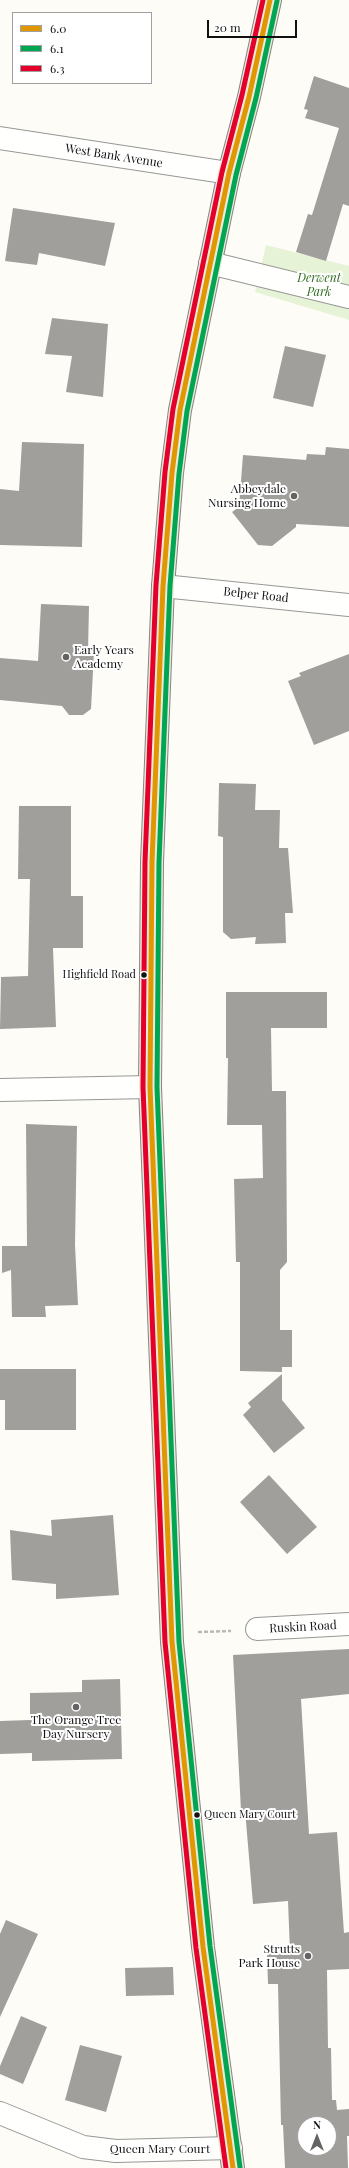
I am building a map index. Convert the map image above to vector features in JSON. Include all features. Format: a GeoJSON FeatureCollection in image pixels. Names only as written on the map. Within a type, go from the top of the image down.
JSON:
{"type":"FeatureCollection","features":[{"type":"Feature","properties":{"kind":"main road"},"geometry":{"type":"LineString","coordinates":[[232,2158],[203,1947],[172,1642],[150,1087],[152,862],[162,586],[172,473],[180,410],[229,173],[249,97],[270,0]]}},
{"type":"Feature","properties":{"kind":"street","name":"West Bank Avenue"},"geometry":{"type":"LineString","coordinates":[[0,138],[229,173]]}},
{"type":"Feature","properties":{"kind":"street"},"geometry":{"type":"LineString","coordinates":[[210,263],[349,297]]}},
{"type":"Feature","properties":{"kind":"street","name":"Belper Road"},"geometry":{"type":"LineString","coordinates":[[162,586],[349,605]]}},
{"type":"Feature","properties":{"kind":"street"},"geometry":{"type":"LineString","coordinates":[[0,1090],[150,1087]]}},
{"type":"Feature","properties":{"kind":"street","name":"Ruskin Road"},"geometry":{"type":"LineString","coordinates":[[257,1630],[349,1624]]}},
{"type":"Feature","properties":{"kind":"street","name":"Queen Mary Court"},"geometry":{"type":"LineString","coordinates":[[0,2114],[83,2147],[116,2151],[232,2158]]}},
{"type":"Feature","properties":{"kind":"path"},"geometry":{"type":"LineString","coordinates":[[200,1632],[232,1630]]}},
{"type":"Feature","properties":{"kind":"green space","name":"Derwent Park"},"geometry":{"type":"Polygon","coordinates":[[[266,245],[349,266],[349,320],[255,292],[266,245]]]}},
{"type":"Feature","properties":{"kind":"building"},"geometry":{"type":"Polygon","coordinates":[[[314,76],[349,88],[349,206],[343,204],[326,261],[296,252],[308,214],[312,215],[339,128],[305,118],[308,110],[304,109],[314,76]]]}},
{"type":"Feature","properties":{"kind":"building"},"geometry":{"type":"Polygon","coordinates":[[[13,208],[115,223],[105,266],[39,253],[37,265],[5,261],[13,208]]]}},
{"type":"Feature","properties":{"kind":"building"},"geometry":{"type":"Polygon","coordinates":[[[52,318],[108,324],[103,397],[66,392],[72,356],[45,354],[52,318]]]}},
{"type":"Feature","properties":{"kind":"building"},"geometry":{"type":"Polygon","coordinates":[[[285,346],[326,355],[313,407],[273,398],[285,346]]]}},
{"type":"Feature","properties":{"kind":"building"},"geometry":{"type":"Polygon","coordinates":[[[22,442],[84,444],[82,547],[0,545],[0,489],[19,491],[22,442]]]}},
{"type":"Feature","properties":{"kind":"building","name":"Abbeydale Nursing Home"},"geometry":{"type":"Polygon","coordinates":[[[326,447],[349,449],[349,527],[296,524],[296,527],[272,546],[258,545],[232,512],[239,507],[243,455],[306,460],[307,454],[325,455],[326,447]]]}},
{"type":"Feature","properties":{"kind":"building","name":"Early Years Academy"},"geometry":{"type":"Polygon","coordinates":[[[41,604],[89,606],[88,651],[94,652],[91,709],[83,715],[69,715],[62,706],[0,700],[0,658],[38,661],[41,604]]]}},
{"type":"Feature","properties":{"kind":"building"},"geometry":{"type":"Polygon","coordinates":[[[349,654],[349,731],[314,745],[288,681],[301,676],[299,673],[349,654]]]}},
{"type":"Feature","properties":{"kind":"building"},"geometry":{"type":"Polygon","coordinates":[[[219,783],[256,784],[255,810],[280,810],[279,848],[288,848],[293,913],[285,913],[286,943],[255,944],[256,937],[231,939],[223,932],[223,837],[218,836],[219,783]]]}},
{"type":"Feature","properties":{"kind":"building"},"geometry":{"type":"Polygon","coordinates":[[[19,806],[71,806],[71,896],[83,896],[83,948],[53,948],[56,1027],[0,1029],[1,977],[28,976],[30,879],[18,879],[19,806]]]}},
{"type":"Feature","properties":{"kind":"building"},"geometry":{"type":"Polygon","coordinates":[[[226,992],[327,992],[327,1028],[271,1028],[272,1091],[286,1091],[287,1262],[280,1270],[280,1330],[292,1330],[292,1367],[282,1367],[282,1372],[240,1371],[240,1262],[236,1262],[234,1179],[263,1178],[262,1125],[227,1125],[228,1058],[226,1058],[226,992]]]}},
{"type":"Feature","properties":{"kind":"building"},"geometry":{"type":"Polygon","coordinates":[[[26,1124],[77,1126],[75,1245],[78,1305],[45,1306],[46,1317],[12,1317],[11,1270],[2,1273],[2,1246],[27,1246],[26,1124]]]}},
{"type":"Feature","properties":{"kind":"building"},"geometry":{"type":"Polygon","coordinates":[[[0,1369],[76,1369],[76,1430],[5,1430],[5,1400],[0,1400],[0,1369]]]}},
{"type":"Feature","properties":{"kind":"building"},"geometry":{"type":"Polygon","coordinates":[[[282,1374],[282,1400],[305,1428],[274,1453],[243,1415],[251,1407],[248,1403],[282,1374]]]}},
{"type":"Feature","properties":{"kind":"building"},"geometry":{"type":"Polygon","coordinates":[[[269,1475],[317,1527],[287,1554],[240,1502],[269,1475]]]}},
{"type":"Feature","properties":{"kind":"building"},"geometry":{"type":"Polygon","coordinates":[[[113,1515],[119,1595],[56,1599],[56,1584],[12,1580],[10,1530],[52,1536],[51,1520],[113,1515]]]}},
{"type":"Feature","properties":{"kind":"building"},"geometry":{"type":"Polygon","coordinates":[[[349,1649],[349,1694],[301,1699],[309,1834],[337,1832],[344,1933],[349,1932],[349,1969],[327,1970],[328,2048],[331,2048],[332,2100],[336,2100],[337,2110],[349,2109],[349,2136],[347,2136],[348,2168],[285,2168],[283,2125],[281,2125],[278,1984],[268,1984],[267,1953],[290,1952],[288,1901],[253,1904],[245,1810],[241,1811],[233,1655],[349,1649]]]}},
{"type":"Feature","properties":{"kind":"building","name":"The Orange Tree Day Nursery"},"geometry":{"type":"Polygon","coordinates":[[[120,1679],[122,1759],[32,1761],[32,1753],[0,1754],[0,1721],[30,1720],[30,1693],[82,1692],[82,1680],[120,1679]]]}},
{"type":"Feature","properties":{"kind":"building"},"geometry":{"type":"Polygon","coordinates":[[[6,1920],[38,1934],[0,2017],[0,1934],[6,1920]]]}},
{"type":"Feature","properties":{"kind":"building"},"geometry":{"type":"Polygon","coordinates":[[[173,1967],[174,1995],[126,1996],[125,1968],[173,1967]]]}},
{"type":"Feature","properties":{"kind":"building"},"geometry":{"type":"Polygon","coordinates":[[[21,2016],[47,2027],[23,2084],[0,2074],[0,2066],[21,2016]]]}},
{"type":"Feature","properties":{"kind":"building"},"geometry":{"type":"Polygon","coordinates":[[[80,2045],[122,2056],[106,2112],[65,2100],[80,2045]]]}},
{"type":"Feature","properties":{"kind":"transit line","name":"6.3"},"geometry":{"type":"LineString","coordinates":[[226,2168],[196,1948],[165,1642],[143,1087],[145,862],[156,585],[165,472],[173,409],[222,172],[242,95],[263,0]]}},
{"type":"Feature","properties":{"kind":"transit line","name":"6.0"},"geometry":{"type":"LineString","coordinates":[[233,2168],[203,1947],[172,1642],[150,1087],[152,862],[163,586],[172,473],[180,410],[229,173],[249,97],[270,0]]}},
{"type":"Feature","properties":{"kind":"transit line","name":"6.1"},"geometry":{"type":"LineString","coordinates":[[240,2167],[210,1946],[179,1642],[157,1087],[159,862],[170,586],[179,474],[187,411],[236,175],[256,98],[277,1]]}},
{"type":"Feature","properties":{"kind":"place","name":"Abbeydale Nursing Home"},"geometry":{"type":"Point","coordinates":[294,496]}},
{"type":"Feature","properties":{"kind":"place","name":"Early Years Academy"},"geometry":{"type":"Point","coordinates":[66,657]}},
{"type":"Feature","properties":{"kind":"place","name":"Highfield Road"},"geometry":{"type":"Point","coordinates":[144,975]}},
{"type":"Feature","properties":{"kind":"place","name":"The Orange Tree Day Nursery"},"geometry":{"type":"Point","coordinates":[76,1707]}},
{"type":"Feature","properties":{"kind":"place","name":"Queen Mary Court"},"geometry":{"type":"Point","coordinates":[197,1815]}},
{"type":"Feature","properties":{"kind":"place","name":"Strutts Park House"},"geometry":{"type":"Point","coordinates":[308,1956]}}]}
